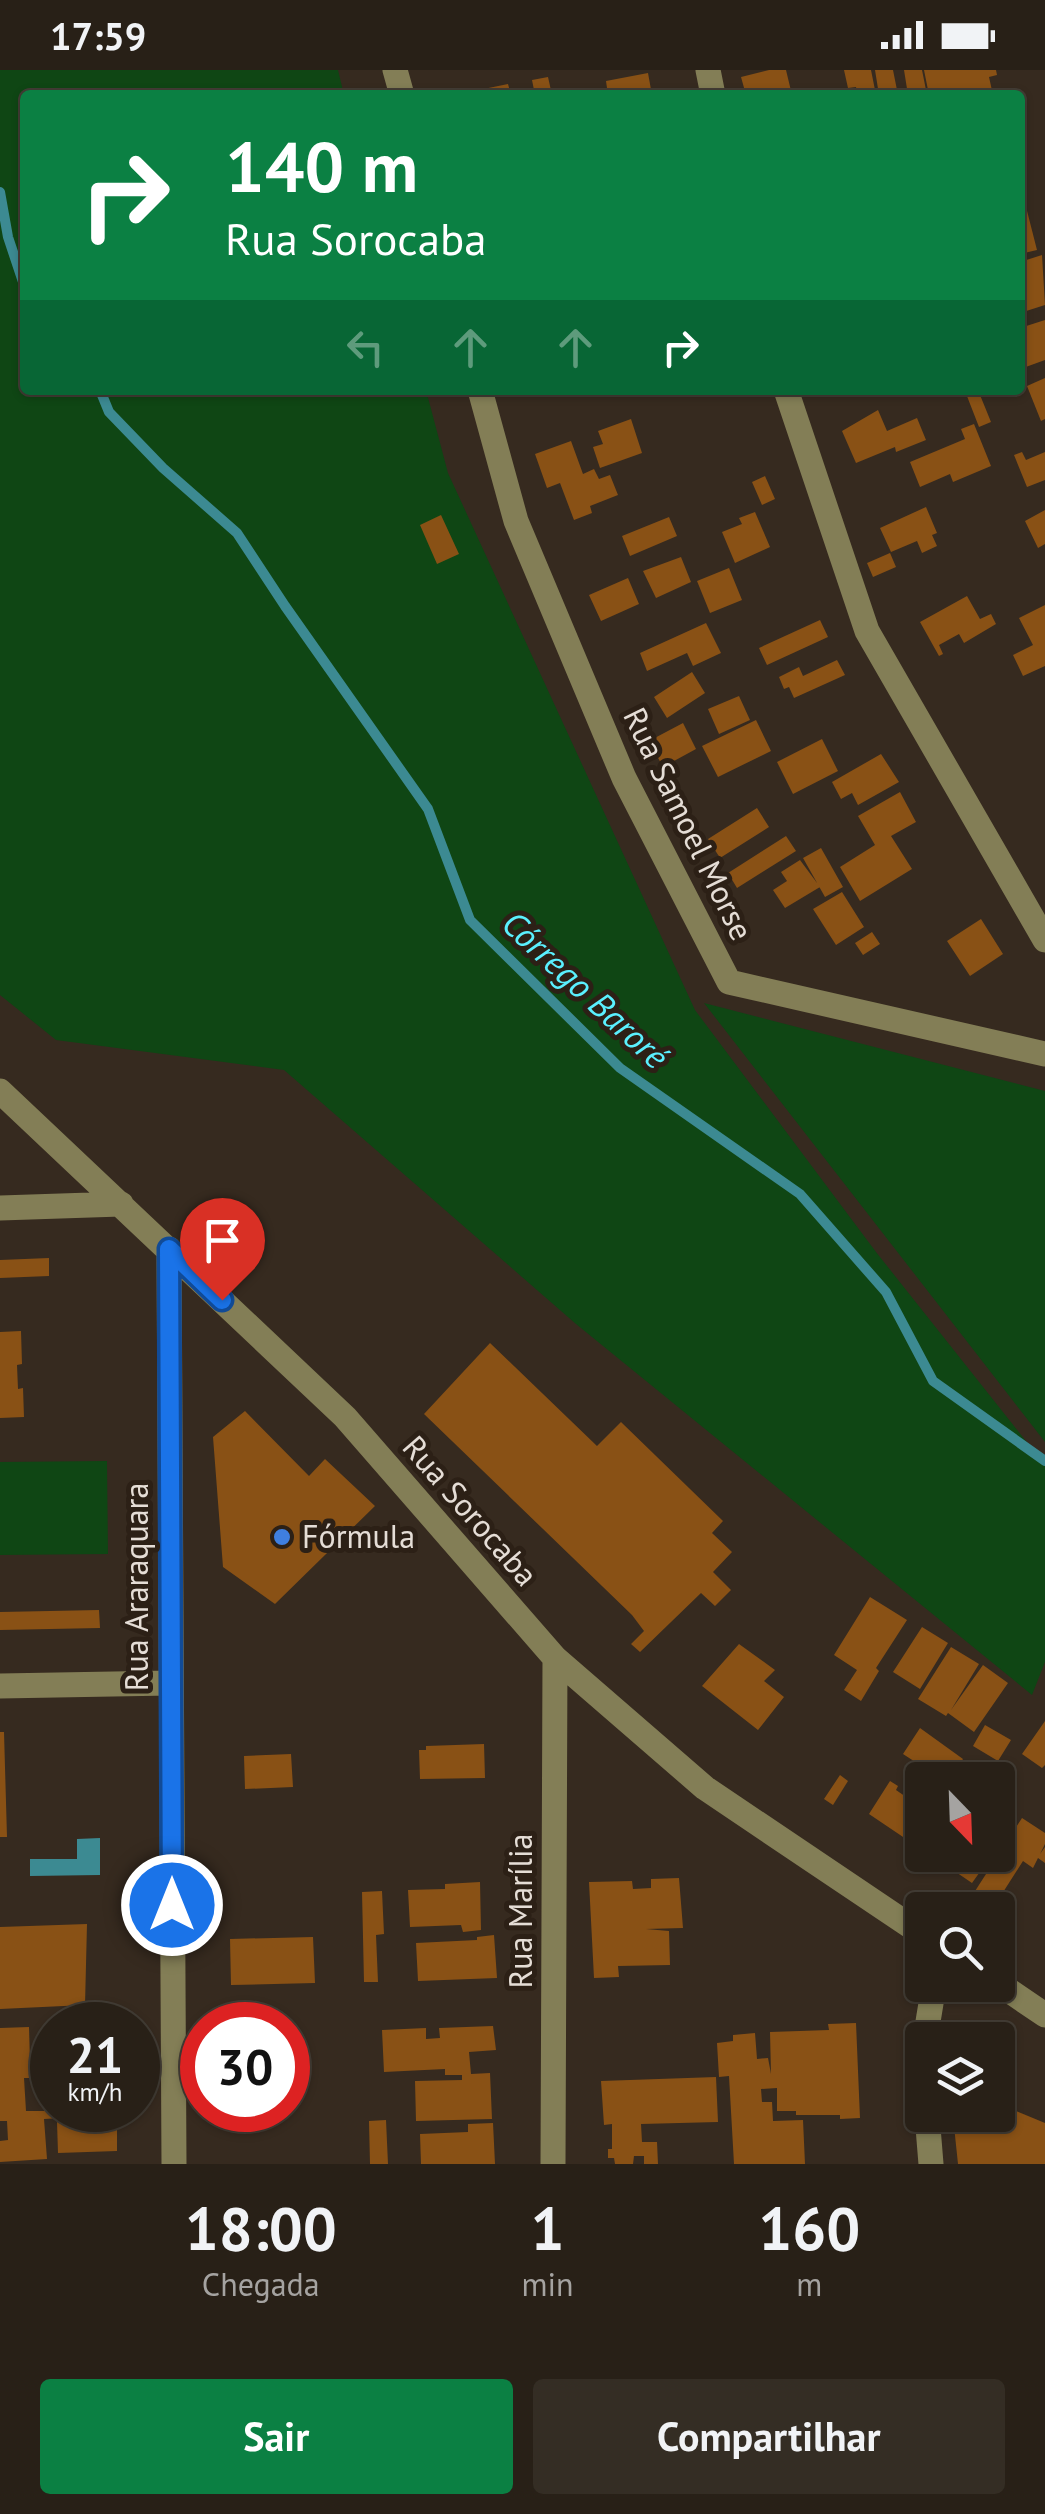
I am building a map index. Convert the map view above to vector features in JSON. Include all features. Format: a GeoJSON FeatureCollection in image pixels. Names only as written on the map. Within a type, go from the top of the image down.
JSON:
{"type":"FeatureCollection","features":[{"type":"Feature","properties":{"kind":"street","name":"Rua Samoel Morse"},"geometry":{"type":"LineString","coordinates":[[481,395],[516,521],[624,778],[729,982],[1045,1054]]}},
{"type":"Feature","properties":{"kind":"street"},"geometry":{"type":"LineString","coordinates":[[788,395],[867,631],[1045,940]]}},
{"type":"Feature","properties":{"kind":"street","name":"Rua Sorocaba"},"geometry":{"type":"LineString","coordinates":[[0,1091],[345,1417],[555,1658],[705,1788],[905,1923]]}},
{"type":"Feature","properties":{"kind":"street"},"geometry":{"type":"LineString","coordinates":[[0,1208],[122,1204]]}},
{"type":"Feature","properties":{"kind":"street","name":"Rua Araraquara"},"geometry":{"type":"LineString","coordinates":[[169,1249],[174,2164]]}},
{"type":"Feature","properties":{"kind":"street","name":"Rua Marília"},"geometry":{"type":"LineString","coordinates":[[552,2164],[555,1658]]}},
{"type":"Feature","properties":{"kind":"street"},"geometry":{"type":"LineString","coordinates":[[0,1686],[170,1683]]}},
{"type":"Feature","properties":{"kind":"street"},"geometry":{"type":"LineString","coordinates":[[1015,1995],[1045,2015]]}},
{"type":"Feature","properties":{"kind":"street"},"geometry":{"type":"LineString","coordinates":[[928,2132],[931,2164]]}},
{"type":"Feature","properties":{"kind":"green space"},"geometry":{"type":"Polygon","coordinates":[[[0,70],[338,70],[343,90],[20,90],[20,395],[427,395],[448,473],[695,1010],[876,1252],[1045,1465],[1045,1662],[1032,1695],[576,1324],[284,1070],[56,1040],[0,995],[0,70]]]}},
{"type":"Feature","properties":{"kind":"green space"},"geometry":{"type":"Polygon","coordinates":[[[704,1003],[1045,1091],[1045,1442],[704,1003]]]}},
{"type":"Feature","properties":{"kind":"green space"},"geometry":{"type":"Polygon","coordinates":[[[107,1461],[108,1554],[0,1555],[0,1462],[107,1461]]]}},
{"type":"Feature","properties":{"kind":"water"},"geometry":{"type":"Polygon","coordinates":[[[100,1838],[100,1875],[30,1876],[30,1859],[77,1859],[77,1839],[100,1838]]]}},
{"type":"Feature","properties":{"kind":"building"},"geometry":{"type":"Polygon","coordinates":[[[786,70],[791,90],[745,90],[741,77],[786,70]]]}},
{"type":"Feature","properties":{"kind":"building"},"geometry":{"type":"Polygon","coordinates":[[[844,70],[871,70],[875,90],[848,88],[844,70]]]}},
{"type":"Feature","properties":{"kind":"building"},"geometry":{"type":"Polygon","coordinates":[[[875,70],[893,70],[897,90],[878,90],[875,70]]]}},
{"type":"Feature","properties":{"kind":"building"},"geometry":{"type":"Polygon","coordinates":[[[904,70],[922,70],[926,90],[907,90],[904,70]]]}},
{"type":"Feature","properties":{"kind":"building"},"geometry":{"type":"Polygon","coordinates":[[[924,70],[996,70],[997,75],[989,77],[992,90],[928,90],[924,70]]]}},
{"type":"Feature","properties":{"kind":"building"},"geometry":{"type":"Polygon","coordinates":[[[648,73],[651,90],[607,90],[606,81],[648,73]]]}},
{"type":"Feature","properties":{"kind":"building"},"geometry":{"type":"Polygon","coordinates":[[[548,77],[551,90],[534,90],[532,80],[548,77]]]}},
{"type":"Feature","properties":{"kind":"building"},"geometry":{"type":"Polygon","coordinates":[[[508,84],[510,90],[479,90],[508,84]]]}},
{"type":"Feature","properties":{"kind":"building"},"geometry":{"type":"Polygon","coordinates":[[[1025,203],[1037,250],[1025,253],[1025,203]]]}},
{"type":"Feature","properties":{"kind":"building"},"geometry":{"type":"Polygon","coordinates":[[[1042,255],[1045,305],[1025,311],[1025,260],[1042,255]]]}},
{"type":"Feature","properties":{"kind":"building"},"geometry":{"type":"Polygon","coordinates":[[[1045,320],[1045,360],[1025,367],[1025,326],[1045,320]]]}},
{"type":"Feature","properties":{"kind":"building"},"geometry":{"type":"Polygon","coordinates":[[[1045,378],[1045,419],[1041,421],[1027,386],[1045,378]]]}},
{"type":"Feature","properties":{"kind":"building"},"geometry":{"type":"Polygon","coordinates":[[[967,395],[980,395],[991,422],[979,427],[967,395]]]}},
{"type":"Feature","properties":{"kind":"building"},"geometry":{"type":"Polygon","coordinates":[[[878,410],[887,431],[917,418],[926,440],[896,452],[895,447],[856,463],[842,431],[878,410]]]}},
{"type":"Feature","properties":{"kind":"building"},"geometry":{"type":"Polygon","coordinates":[[[631,419],[642,453],[600,468],[593,447],[603,444],[598,431],[631,419]]]}},
{"type":"Feature","properties":{"kind":"building"},"geometry":{"type":"Polygon","coordinates":[[[974,424],[991,466],[953,482],[950,474],[920,487],[910,462],[965,439],[961,429],[974,424]]]}},
{"type":"Feature","properties":{"kind":"building"},"geometry":{"type":"Polygon","coordinates":[[[571,441],[583,474],[594,469],[599,479],[610,475],[618,495],[590,506],[592,513],[574,520],[560,483],[547,488],[535,454],[571,441]]]}},
{"type":"Feature","properties":{"kind":"building"},"geometry":{"type":"Polygon","coordinates":[[[1022,452],[1026,460],[1045,452],[1045,480],[1027,487],[1014,455],[1022,452]]]}},
{"type":"Feature","properties":{"kind":"building"},"geometry":{"type":"Polygon","coordinates":[[[765,476],[775,499],[762,505],[752,482],[765,476]]]}},
{"type":"Feature","properties":{"kind":"building"},"geometry":{"type":"Polygon","coordinates":[[[926,507],[937,533],[932,535],[937,546],[922,553],[917,541],[891,552],[880,528],[926,507]]]}},
{"type":"Feature","properties":{"kind":"building"},"geometry":{"type":"Polygon","coordinates":[[[1045,510],[1045,544],[1038,548],[1025,521],[1045,510]]]}},
{"type":"Feature","properties":{"kind":"building"},"geometry":{"type":"Polygon","coordinates":[[[755,512],[770,547],[735,563],[722,532],[742,524],[739,518],[755,512]]]}},
{"type":"Feature","properties":{"kind":"building"},"geometry":{"type":"Polygon","coordinates":[[[441,515],[459,554],[437,564],[420,525],[441,515]]]}},
{"type":"Feature","properties":{"kind":"building"},"geometry":{"type":"Polygon","coordinates":[[[669,517],[677,536],[630,556],[622,536],[669,517]]]}},
{"type":"Feature","properties":{"kind":"building"},"geometry":{"type":"Polygon","coordinates":[[[890,553],[896,567],[873,577],[867,563],[890,553]]]}},
{"type":"Feature","properties":{"kind":"building"},"geometry":{"type":"Polygon","coordinates":[[[681,557],[691,582],[656,598],[643,571],[681,557]]]}},
{"type":"Feature","properties":{"kind":"building"},"geometry":{"type":"Polygon","coordinates":[[[729,568],[742,600],[710,613],[697,581],[729,568]]]}},
{"type":"Feature","properties":{"kind":"building"},"geometry":{"type":"Polygon","coordinates":[[[628,578],[639,604],[601,621],[589,595],[628,578]]]}},
{"type":"Feature","properties":{"kind":"building"},"geometry":{"type":"Polygon","coordinates":[[[967,596],[980,619],[991,614],[996,624],[964,643],[959,634],[939,645],[943,654],[939,656],[920,622],[967,596]]]}},
{"type":"Feature","properties":{"kind":"building"},"geometry":{"type":"Polygon","coordinates":[[[1045,605],[1045,666],[1023,676],[1013,655],[1033,645],[1019,618],[1045,605]]]}},
{"type":"Feature","properties":{"kind":"building"},"geometry":{"type":"Polygon","coordinates":[[[820,620],[828,637],[767,665],[759,648],[820,620]]]}},
{"type":"Feature","properties":{"kind":"building"},"geometry":{"type":"Polygon","coordinates":[[[706,623],[721,653],[693,666],[687,653],[647,671],[640,653],[706,623]]]}},
{"type":"Feature","properties":{"kind":"building"},"geometry":{"type":"Polygon","coordinates":[[[837,660],[845,675],[794,698],[779,677],[799,667],[803,676],[837,660]]]}},
{"type":"Feature","properties":{"kind":"building"},"geometry":{"type":"Polygon","coordinates":[[[692,672],[705,693],[667,718],[654,697],[692,672]]]}},
{"type":"Feature","properties":{"kind":"building"},"geometry":{"type":"Polygon","coordinates":[[[739,696],[750,720],[719,734],[708,709],[739,696]]]}},
{"type":"Feature","properties":{"kind":"building"},"geometry":{"type":"Polygon","coordinates":[[[756,720],[771,751],[718,777],[702,746],[756,720]]]}},
{"type":"Feature","properties":{"kind":"building"},"geometry":{"type":"Polygon","coordinates":[[[683,723],[696,749],[663,767],[649,741],[683,723]]]}},
{"type":"Feature","properties":{"kind":"building"},"geometry":{"type":"Polygon","coordinates":[[[822,739],[838,771],[793,794],[777,762],[822,739]]]}},
{"type":"Feature","properties":{"kind":"building"},"geometry":{"type":"Polygon","coordinates":[[[881,754],[899,782],[858,805],[852,793],[841,799],[832,782],[881,754]]]}},
{"type":"Feature","properties":{"kind":"building"},"geometry":{"type":"Polygon","coordinates":[[[900,792],[916,822],[891,836],[912,869],[860,901],[840,867],[875,845],[858,816],[900,792]]]}},
{"type":"Feature","properties":{"kind":"building"},"geometry":{"type":"Polygon","coordinates":[[[757,808],[769,827],[720,858],[708,839],[757,808]]]}},
{"type":"Feature","properties":{"kind":"building"},"geometry":{"type":"Polygon","coordinates":[[[786,836],[796,851],[737,888],[728,873],[786,836]]]}},
{"type":"Feature","properties":{"kind":"building"},"geometry":{"type":"Polygon","coordinates":[[[821,848],[843,887],[825,897],[803,858],[821,848]]]}},
{"type":"Feature","properties":{"kind":"building"},"geometry":{"type":"Polygon","coordinates":[[[800,860],[820,887],[785,908],[773,890],[787,881],[781,872],[800,860]]]}},
{"type":"Feature","properties":{"kind":"building"},"geometry":{"type":"Polygon","coordinates":[[[842,892],[864,927],[836,945],[813,909],[842,892]]]}},
{"type":"Feature","properties":{"kind":"building"},"geometry":{"type":"Polygon","coordinates":[[[981,919],[1003,954],[970,976],[947,941],[981,919]]]}},
{"type":"Feature","properties":{"kind":"building"},"geometry":{"type":"Polygon","coordinates":[[[872,932],[880,944],[863,955],[855,943],[872,932]]]}},
{"type":"Feature","properties":{"kind":"building"},"geometry":{"type":"Polygon","coordinates":[[[49,1258],[49,1276],[0,1278],[0,1260],[49,1258]]]}},
{"type":"Feature","properties":{"kind":"building"},"geometry":{"type":"Polygon","coordinates":[[[21,1331],[22,1364],[17,1365],[24,1417],[0,1418],[0,1332],[21,1331]]]}},
{"type":"Feature","properties":{"kind":"building"},"geometry":{"type":"Polygon","coordinates":[[[490,1343],[597,1446],[621,1422],[723,1521],[712,1533],[732,1552],[713,1572],[731,1590],[715,1606],[701,1593],[640,1652],[631,1644],[644,1631],[632,1615],[424,1414],[490,1343]]]}},
{"type":"Feature","properties":{"kind":"building","name":"Fórmula"},"geometry":{"type":"Polygon","coordinates":[[[245,1411],[309,1476],[325,1459],[375,1506],[275,1604],[223,1567],[213,1437],[245,1411]]]}},
{"type":"Feature","properties":{"kind":"building"},"geometry":{"type":"Polygon","coordinates":[[[870,1597],[907,1620],[876,1668],[879,1671],[861,1701],[844,1690],[857,1670],[834,1655],[870,1597]]]}},
{"type":"Feature","properties":{"kind":"building"},"geometry":{"type":"Polygon","coordinates":[[[99,1610],[100,1628],[0,1630],[0,1612],[99,1610]]]}},
{"type":"Feature","properties":{"kind":"building"},"geometry":{"type":"Polygon","coordinates":[[[922,1627],[948,1643],[920,1689],[893,1672],[922,1627]]]}},
{"type":"Feature","properties":{"kind":"building"},"geometry":{"type":"Polygon","coordinates":[[[739,1644],[775,1670],[764,1681],[784,1697],[758,1730],[702,1686],[739,1644]]]}},
{"type":"Feature","properties":{"kind":"building"},"geometry":{"type":"Polygon","coordinates":[[[951,1647],[979,1664],[951,1710],[983,1665],[1008,1683],[974,1732],[948,1713],[946,1716],[918,1699],[951,1647]]]}},
{"type":"Feature","properties":{"kind":"building"},"geometry":{"type":"Polygon","coordinates":[[[1045,1721],[1045,1765],[1042,1768],[1022,1754],[1045,1721]]]}},
{"type":"Feature","properties":{"kind":"building"},"geometry":{"type":"Polygon","coordinates":[[[985,1725],[1011,1740],[998,1761],[973,1746],[985,1725]]]}},
{"type":"Feature","properties":{"kind":"building"},"geometry":{"type":"Polygon","coordinates":[[[920,1728],[963,1759],[915,1762],[903,1754],[920,1728]]]}},
{"type":"Feature","properties":{"kind":"building"},"geometry":{"type":"Polygon","coordinates":[[[0,1732],[4,1732],[7,1837],[0,1837],[0,1732]]]}},
{"type":"Feature","properties":{"kind":"building"},"geometry":{"type":"Polygon","coordinates":[[[484,1744],[485,1778],[420,1779],[419,1750],[426,1750],[426,1746],[484,1744]]]}},
{"type":"Feature","properties":{"kind":"building"},"geometry":{"type":"Polygon","coordinates":[[[291,1754],[293,1787],[245,1789],[244,1756],[291,1754]]]}},
{"type":"Feature","properties":{"kind":"building"},"geometry":{"type":"Polygon","coordinates":[[[840,1775],[848,1781],[833,1805],[824,1799],[840,1775]]]}},
{"type":"Feature","properties":{"kind":"building"},"geometry":{"type":"Polygon","coordinates":[[[890,1781],[898,1786],[896,1790],[905,1796],[905,1838],[869,1814],[890,1781]]]}},
{"type":"Feature","properties":{"kind":"building"},"geometry":{"type":"Polygon","coordinates":[[[1022,1818],[1045,1833],[1040,1854],[1045,1847],[1045,1863],[1038,1858],[1033,1868],[1023,1861],[1003,1892],[974,1892],[987,1872],[1015,1872],[1015,1829],[1022,1818]]]}},
{"type":"Feature","properties":{"kind":"building"},"geometry":{"type":"Polygon","coordinates":[[[956,1872],[980,1872],[972,1883],[956,1872]]]}},
{"type":"Feature","properties":{"kind":"building"},"geometry":{"type":"Polygon","coordinates":[[[679,1878],[683,1928],[646,1929],[669,1931],[670,1965],[618,1966],[619,1977],[594,1978],[589,1882],[632,1881],[633,1889],[651,1888],[651,1879],[679,1878]]]}},
{"type":"Feature","properties":{"kind":"building"},"geometry":{"type":"Polygon","coordinates":[[[480,1882],[481,1930],[463,1932],[461,1925],[410,1927],[408,1890],[445,1889],[445,1884],[480,1882]]]}},
{"type":"Feature","properties":{"kind":"building"},"geometry":{"type":"Polygon","coordinates":[[[382,1891],[384,1934],[376,1935],[378,1982],[364,1982],[362,1892],[382,1891]]]}},
{"type":"Feature","properties":{"kind":"building"},"geometry":{"type":"Polygon","coordinates":[[[87,1924],[85,2002],[30,2002],[30,2008],[0,2009],[0,1927],[87,1924]]]}},
{"type":"Feature","properties":{"kind":"building"},"geometry":{"type":"Polygon","coordinates":[[[494,1935],[497,1978],[418,1981],[416,1943],[477,1940],[494,1935]]]}},
{"type":"Feature","properties":{"kind":"building"},"geometry":{"type":"Polygon","coordinates":[[[313,1937],[315,1983],[231,1985],[230,1939],[313,1937]]]}},
{"type":"Feature","properties":{"kind":"building"},"geometry":{"type":"Polygon","coordinates":[[[856,2023],[860,2118],[777,2111],[777,2088],[761,2089],[762,2102],[772,2102],[773,2121],[803,2120],[805,2164],[734,2164],[729,2076],[719,2077],[717,2043],[733,2041],[733,2035],[755,2033],[757,2059],[768,2058],[771,2074],[770,2032],[829,2030],[828,2024],[856,2023]]]}},
{"type":"Feature","properties":{"kind":"building"},"geometry":{"type":"Polygon","coordinates":[[[493,2026],[496,2050],[469,2052],[471,2074],[490,2073],[492,2119],[416,2121],[415,2081],[462,2080],[462,2075],[445,2075],[445,2069],[384,2072],[382,2030],[426,2028],[426,2039],[440,2038],[439,2028],[493,2026]]]}},
{"type":"Feature","properties":{"kind":"building"},"geometry":{"type":"Polygon","coordinates":[[[29,2027],[30,2078],[24,2078],[26,2111],[30,2111],[30,2132],[45,2132],[47,2159],[0,2162],[0,2141],[8,2140],[7,2121],[0,2121],[0,2028],[29,2027]]]}},
{"type":"Feature","properties":{"kind":"building"},"geometry":{"type":"Polygon","coordinates":[[[716,2077],[718,2122],[641,2124],[642,2142],[657,2142],[658,2164],[644,2164],[644,2156],[634,2156],[633,2164],[615,2164],[614,2158],[608,2158],[612,2124],[604,2125],[601,2081],[716,2077]]]}},
{"type":"Feature","properties":{"kind":"building"},"geometry":{"type":"Polygon","coordinates":[[[1015,2111],[1045,2123],[1045,2164],[958,2164],[955,2132],[1015,2132],[1015,2111]]]}},
{"type":"Feature","properties":{"kind":"building"},"geometry":{"type":"Polygon","coordinates":[[[386,2120],[388,2164],[370,2164],[369,2121],[386,2120]]]}},
{"type":"Feature","properties":{"kind":"building"},"geometry":{"type":"Polygon","coordinates":[[[493,2123],[495,2164],[421,2164],[420,2134],[468,2132],[468,2124],[493,2123]]]}},
{"type":"Feature","properties":{"kind":"building"},"geometry":{"type":"Polygon","coordinates":[[[57,2132],[117,2132],[117,2151],[58,2153],[57,2132]]]}},
{"type":"Feature","properties":{"kind":"waterway","name":"Córrego Baroré"},"geometry":{"type":"LineString","coordinates":[[0,192],[8,237],[20,273]]}},
{"type":"Feature","properties":{"kind":"waterway","name":"Córrego Baroré"},"geometry":{"type":"LineString","coordinates":[[102,395],[109,412],[163,468],[237,533],[428,809],[470,920],[620,1068],[800,1194],[886,1292],[933,1381],[1045,1461]]}},
{"type":"Feature","properties":{"kind":"place","name":"Fórmula"},"geometry":{"type":"Point","coordinates":[282,1537]}},
{"type":"Feature","properties":{"kind":"route"},"geometry":{"type":"LineString","coordinates":[[172,1905],[169,1249],[222,1300]]}}]}
